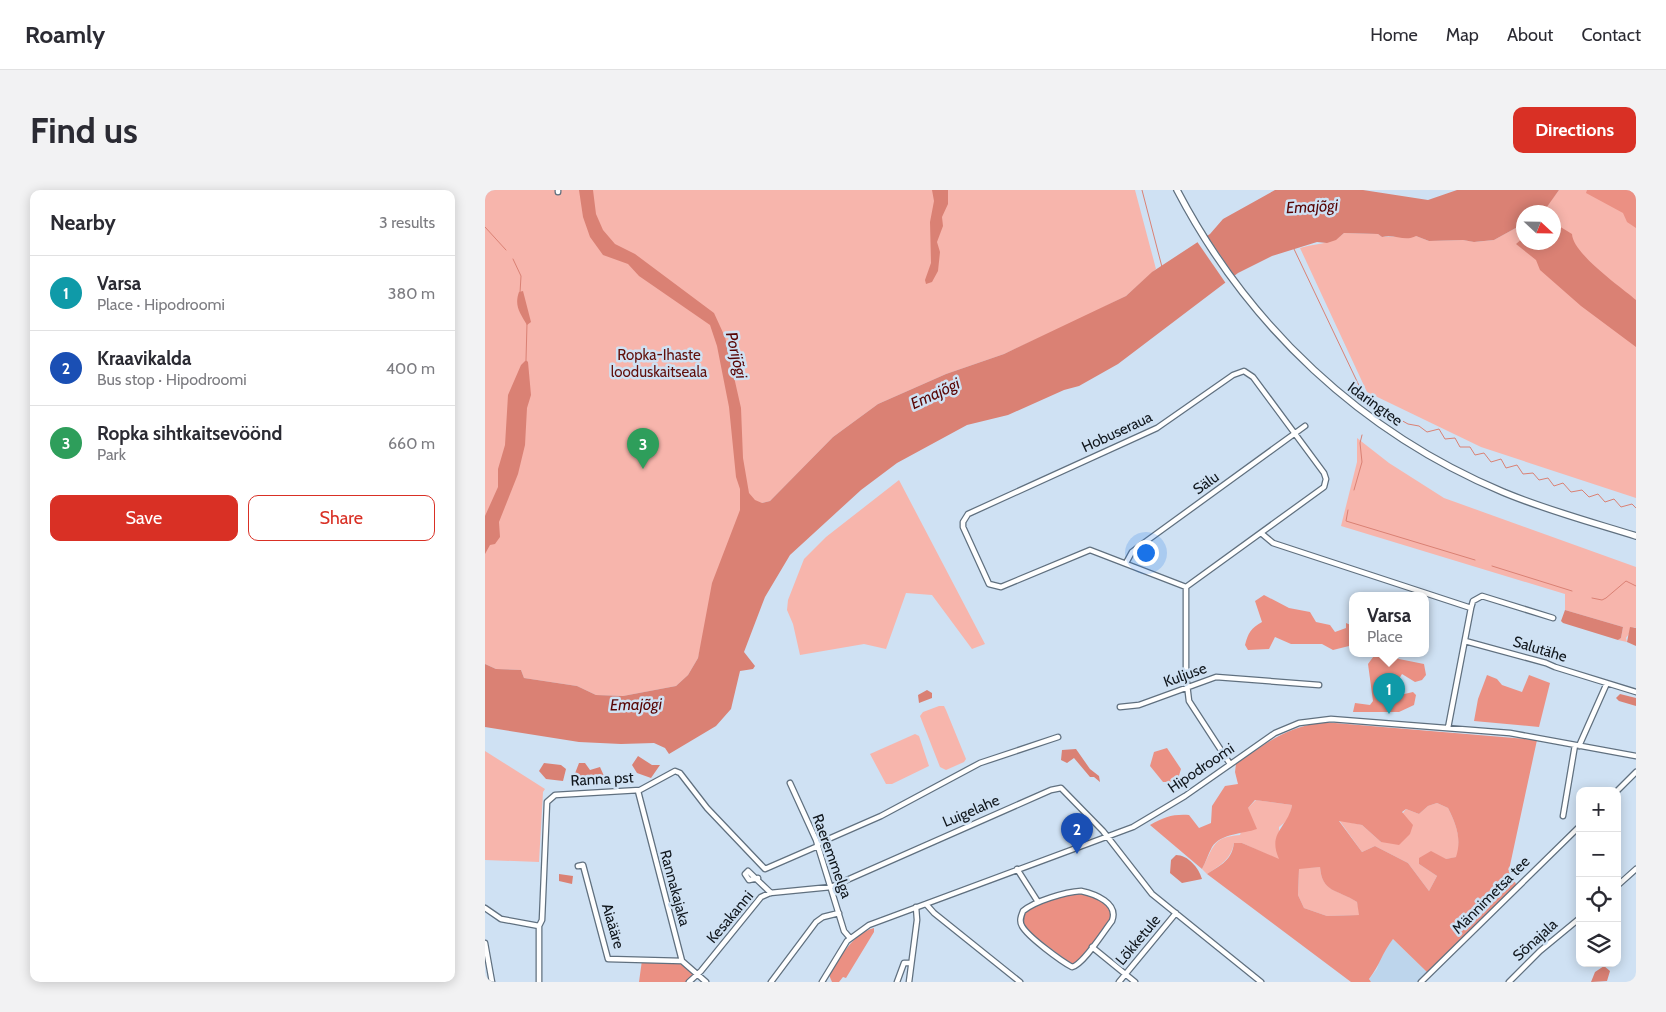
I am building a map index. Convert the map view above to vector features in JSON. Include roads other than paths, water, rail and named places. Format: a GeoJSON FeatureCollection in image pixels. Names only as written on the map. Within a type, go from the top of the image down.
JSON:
{"type":"FeatureCollection","features":[{"type":"Feature","properties":{"kind":"main road","name":"Idaringtee"},"geometry":{"type":"LineString","coordinates":[[1177,190],[1215,256],[1251,305],[1291,348],[1343,397],[1407,442],[1469,477],[1537,505],[1636,536]]}},
{"type":"Feature","properties":{"kind":"street","name":"Hobuseraua"},"geometry":{"type":"LineString","coordinates":[[1241,371],[1247,372],[1253,377],[1324,473],[1326,483],[1324,487],[1261,534],[1185,587],[1101,552],[1084,551],[1005,585],[995,587],[987,581],[963,527],[963,522],[970,513],[1157,428],[1241,371]]}},
{"type":"Feature","properties":{"kind":"street","name":"Sälu"},"geometry":{"type":"LineString","coordinates":[[1126,562],[1132,552],[1141,545],[1305,426]]}},
{"type":"Feature","properties":{"kind":"street"},"geometry":{"type":"LineString","coordinates":[[1261,534],[1273,543],[1422,592]]}},
{"type":"Feature","properties":{"kind":"street"},"geometry":{"type":"LineString","coordinates":[[1185,587],[1187,687],[1189,701],[1230,764]]}},
{"type":"Feature","properties":{"kind":"street"},"geometry":{"type":"LineString","coordinates":[[1429,594],[1471,608]]}},
{"type":"Feature","properties":{"kind":"street"},"geometry":{"type":"LineString","coordinates":[[1448,728],[1473,601],[1482,596],[1553,618]]}},
{"type":"Feature","properties":{"kind":"street","name":"Salutähe"},"geometry":{"type":"LineString","coordinates":[[1465,641],[1546,662],[1555,668],[1636,692]]}},
{"type":"Feature","properties":{"kind":"street","name":"Kuljuse"},"geometry":{"type":"LineString","coordinates":[[1120,707],[1139,705],[1216,677],[1319,685]]}},
{"type":"Feature","properties":{"kind":"street"},"geometry":{"type":"LineString","coordinates":[[1563,816],[1577,745],[1607,683]]}},
{"type":"Feature","properties":{"kind":"street","name":"Hipodroomi"},"geometry":{"type":"LineString","coordinates":[[822,982],[833,960],[850,938],[869,925],[1017,869],[1107,838],[1165,808],[1275,733],[1299,723],[1331,719],[1542,737],[1636,756]]}},
{"type":"Feature","properties":{"kind":"street"},"geometry":{"type":"LineString","coordinates":[[818,845],[881,816],[980,763],[1058,738]]}},
{"type":"Feature","properties":{"kind":"street","name":"Ranna pst"},"geometry":{"type":"LineString","coordinates":[[539,982],[539,926],[541,920],[547,802],[555,795],[581,792],[638,791],[675,771],[681,773],[707,808],[765,869],[818,845]]}},
{"type":"Feature","properties":{"kind":"street"},"geometry":{"type":"LineString","coordinates":[[1621,787],[1636,772]]}},
{"type":"Feature","properties":{"kind":"street","name":"Raeremmelga"},"geometry":{"type":"LineString","coordinates":[[790,783],[818,845],[845,931],[850,938]]}},
{"type":"Feature","properties":{"kind":"street","name":"Luigelahe"},"geometry":{"type":"LineString","coordinates":[[831,887],[1057,789],[1065,790],[1143,883],[1176,913],[1261,982]]}},
{"type":"Feature","properties":{"kind":"street","name":"Rannakajaka"},"geometry":{"type":"LineString","coordinates":[[638,791],[681,961]]}},
{"type":"Feature","properties":{"kind":"street","name":"Männimetsa tee"},"geometry":{"type":"LineString","coordinates":[[1421,982],[1576,830]]}},
{"type":"Feature","properties":{"kind":"street","name":"Aiaääre"},"geometry":{"type":"LineString","coordinates":[[578,866],[583,865],[608,958],[681,961]]}},
{"type":"Feature","properties":{"kind":"street"},"geometry":{"type":"LineString","coordinates":[[1017,869],[1038,902]]}},
{"type":"Feature","properties":{"kind":"street"},"geometry":{"type":"LineString","coordinates":[[1621,882],[1636,869]]}},
{"type":"Feature","properties":{"kind":"street"},"geometry":{"type":"LineString","coordinates":[[757,878],[771,893]]}},
{"type":"Feature","properties":{"kind":"street","name":"Kesakanni"},"geometry":{"type":"LineString","coordinates":[[689,982],[698,974],[761,897],[771,893],[831,887]]}},
{"type":"Feature","properties":{"kind":"street"},"geometry":{"type":"LineString","coordinates":[[1081,891],[1094,893],[1112,909],[1113,918],[1092,947],[1078,965],[1072,967],[1029,934],[1021,924],[1021,914],[1038,902],[1064,893],[1081,891]]}},
{"type":"Feature","properties":{"kind":"street"},"geometry":{"type":"LineString","coordinates":[[926,904],[934,913],[1020,982]]}},
{"type":"Feature","properties":{"kind":"street"},"geometry":{"type":"LineString","coordinates":[[909,982],[916,907]]}},
{"type":"Feature","properties":{"kind":"street"},"geometry":{"type":"LineString","coordinates":[[485,908],[501,919],[539,926]]}},
{"type":"Feature","properties":{"kind":"street"},"geometry":{"type":"LineString","coordinates":[[771,982],[816,922],[823,917],[839,913]]}},
{"type":"Feature","properties":{"kind":"street","name":"Lõkketule"},"geometry":{"type":"LineString","coordinates":[[1119,982],[1176,913]]}},
{"type":"Feature","properties":{"kind":"street","name":"Sõnajala"},"geometry":{"type":"LineString","coordinates":[[1509,982],[1540,951],[1576,921]]}},
{"type":"Feature","properties":{"kind":"street"},"geometry":{"type":"LineString","coordinates":[[485,943],[492,982]]}},
{"type":"Feature","properties":{"kind":"street"},"geometry":{"type":"LineString","coordinates":[[1092,947],[1135,982]]}},
{"type":"Feature","properties":{"kind":"street"},"geometry":{"type":"LineString","coordinates":[[681,961],[706,982]]}},
{"type":"Feature","properties":{"kind":"street"},"geometry":{"type":"LineString","coordinates":[[897,982],[904,963],[911,963]]}},
{"type":"Feature","properties":{"kind":"water","name":"Emajõgi"},"geometry":{"type":"Polygon","coordinates":[[[579,190],[593,190],[596,214],[603,230],[615,244],[635,254],[714,313],[725,337],[741,408],[743,458],[749,493],[755,500],[762,503],[770,501],[833,437],[878,404],[946,374],[1004,354],[1126,296],[1152,272],[1210,234],[1223,219],[1275,190],[1363,190],[1428,200],[1457,190],[1559,190],[1548,205],[1516,205],[1516,228],[1494,240],[1474,242],[1463,240],[1429,241],[1416,236],[1404,238],[1382,237],[1378,234],[1344,233],[1336,240],[1327,243],[1317,242],[1272,256],[1238,273],[1118,364],[1079,386],[1064,390],[1008,415],[967,425],[897,463],[861,490],[790,555],[765,597],[744,652],[755,666],[753,669],[740,671],[731,709],[716,726],[669,754],[665,748],[654,743],[579,742],[485,727],[485,664],[496,669],[521,670],[524,678],[577,686],[596,695],[623,696],[676,686],[688,675],[698,658],[712,583],[740,510],[740,489],[736,477],[729,407],[717,346],[710,325],[639,276],[628,264],[603,255],[590,237],[583,217],[579,190]]]}},
{"type":"Feature","properties":{"kind":"water"},"geometry":{"type":"Polygon","coordinates":[[[932,190],[948,190],[948,204],[942,217],[943,226],[937,242],[940,252],[938,271],[932,282],[926,284],[925,280],[931,263],[930,222],[934,201],[932,190]]]}},
{"type":"Feature","properties":{"kind":"water"},"geometry":{"type":"Polygon","coordinates":[[[1561,227],[1572,234],[1574,242],[1580,251],[1609,279],[1636,300],[1636,347],[1581,306],[1540,270],[1536,260],[1524,250],[1561,250],[1561,227]]]}},
{"type":"Feature","properties":{"kind":"water"},"geometry":{"type":"Polygon","coordinates":[[[523,291],[531,322],[527,325],[517,305],[519,292],[523,291]]]}},
{"type":"Feature","properties":{"kind":"water"},"geometry":{"type":"Polygon","coordinates":[[[526,360],[528,362],[531,395],[527,408],[525,445],[518,474],[499,522],[500,537],[495,544],[490,545],[485,554],[485,516],[498,487],[498,469],[505,445],[508,395],[521,365],[526,360]]]}},
{"type":"Feature","properties":{"kind":"water"},"geometry":{"type":"Polygon","coordinates":[[[1565,610],[1623,627],[1621,638],[1618,640],[1563,623],[1561,621],[1565,610]]]}},
{"type":"Feature","properties":{"kind":"water"},"geometry":{"type":"Polygon","coordinates":[[[1630,627],[1636,628],[1636,646],[1627,642],[1630,627]]]}},
{"type":"Feature","properties":{"kind":"water"},"geometry":{"type":"Polygon","coordinates":[[[927,690],[932,693],[932,698],[919,703],[918,695],[927,690]]]}},
{"type":"Feature","properties":{"kind":"water"},"geometry":{"type":"Polygon","coordinates":[[[1620,694],[1636,698],[1636,706],[1619,701],[1616,698],[1620,694]]]}},
{"type":"Feature","properties":{"kind":"water"},"geometry":{"type":"Polygon","coordinates":[[[1076,749],[1090,769],[1099,776],[1100,782],[1094,777],[1090,777],[1074,758],[1067,763],[1061,760],[1062,750],[1076,749]]]}},
{"type":"Feature","properties":{"kind":"water"},"geometry":{"type":"Polygon","coordinates":[[[638,756],[652,765],[660,765],[651,778],[637,773],[632,765],[638,756]]]}},
{"type":"Feature","properties":{"kind":"water"},"geometry":{"type":"Polygon","coordinates":[[[544,763],[561,765],[566,769],[563,781],[546,779],[539,771],[544,763]]]}},
{"type":"Feature","properties":{"kind":"water"},"geometry":{"type":"Polygon","coordinates":[[[579,763],[585,763],[590,770],[600,767],[604,776],[600,783],[581,782],[574,776],[579,763]]]}},
{"type":"Feature","properties":{"kind":"water"},"geometry":{"type":"Polygon","coordinates":[[[1176,855],[1189,860],[1202,879],[1182,883],[1170,873],[1171,860],[1176,855]]]}},
{"type":"Feature","properties":{"kind":"water"},"geometry":{"type":"Polygon","coordinates":[[[559,874],[573,876],[572,884],[559,881],[559,874]]]}},
{"type":"Feature","properties":{"kind":"water"},"geometry":{"type":"Polygon","coordinates":[[[1602,967],[1610,971],[1607,981],[1591,982],[1595,972],[1602,967]]]}},
{"type":"Feature","properties":{"kind":"waterway"},"geometry":{"type":"LineString","coordinates":[[1142,190],[1162,267]]}},
{"type":"Feature","properties":{"kind":"waterway"},"geometry":{"type":"LineString","coordinates":[[485,227],[506,250]]}},
{"type":"Feature","properties":{"kind":"waterway"},"geometry":{"type":"LineString","coordinates":[[1294,249],[1364,396],[1408,424],[1419,426],[1427,432],[1439,429],[1445,439],[1455,438],[1460,447],[1470,447],[1475,455],[1484,453],[1491,462],[1501,459],[1506,468],[1517,465],[1523,474],[1533,473],[1539,480],[1548,478],[1554,486],[1563,483],[1571,492],[1582,490],[1589,497],[1598,494],[1605,502],[1614,499],[1621,507],[1632,504],[1636,508]]}},
{"type":"Feature","properties":{"kind":"waterway"},"geometry":{"type":"LineString","coordinates":[[513,259],[521,276],[520,293]]}},
{"type":"Feature","properties":{"kind":"waterway"},"geometry":{"type":"LineString","coordinates":[[526,360],[527,324]]}},
{"type":"Feature","properties":{"kind":"waterway"},"geometry":{"type":"LineString","coordinates":[[1354,490],[1362,462],[1360,443],[1362,435]]}},
{"type":"Feature","properties":{"kind":"waterway"},"geometry":{"type":"LineString","coordinates":[[1348,510],[1346,521],[1475,560]]}},
{"type":"Feature","properties":{"kind":"waterway"},"geometry":{"type":"LineString","coordinates":[[1492,566],[1572,591]]}},
{"type":"Feature","properties":{"kind":"waterway"},"geometry":{"type":"LineString","coordinates":[[1592,598],[1602,600],[1626,581],[1636,586]]}},
{"type":"Feature","properties":{"kind":"place","name":"Ropka sihtkaitsevöönd"},"geometry":{"type":"Point","coordinates":[643,469]}},
{"type":"Feature","properties":{"kind":"place","name":"Varsa"},"geometry":{"type":"Point","coordinates":[1389,714]}},
{"type":"Feature","properties":{"kind":"place","name":"Kraavikalda"},"geometry":{"type":"Point","coordinates":[1077,854]}},
{"type":"Feature","properties":{"kind":"park label","name":"Ropka-Ihaste looduskaitseala"},"geometry":{"type":"Point","coordinates":[659,364]}},
{"type":"Feature","properties":{"kind":"water label","name":"Porijõgi"},"geometry":{"type":"Point","coordinates":[737,355]}}]}
